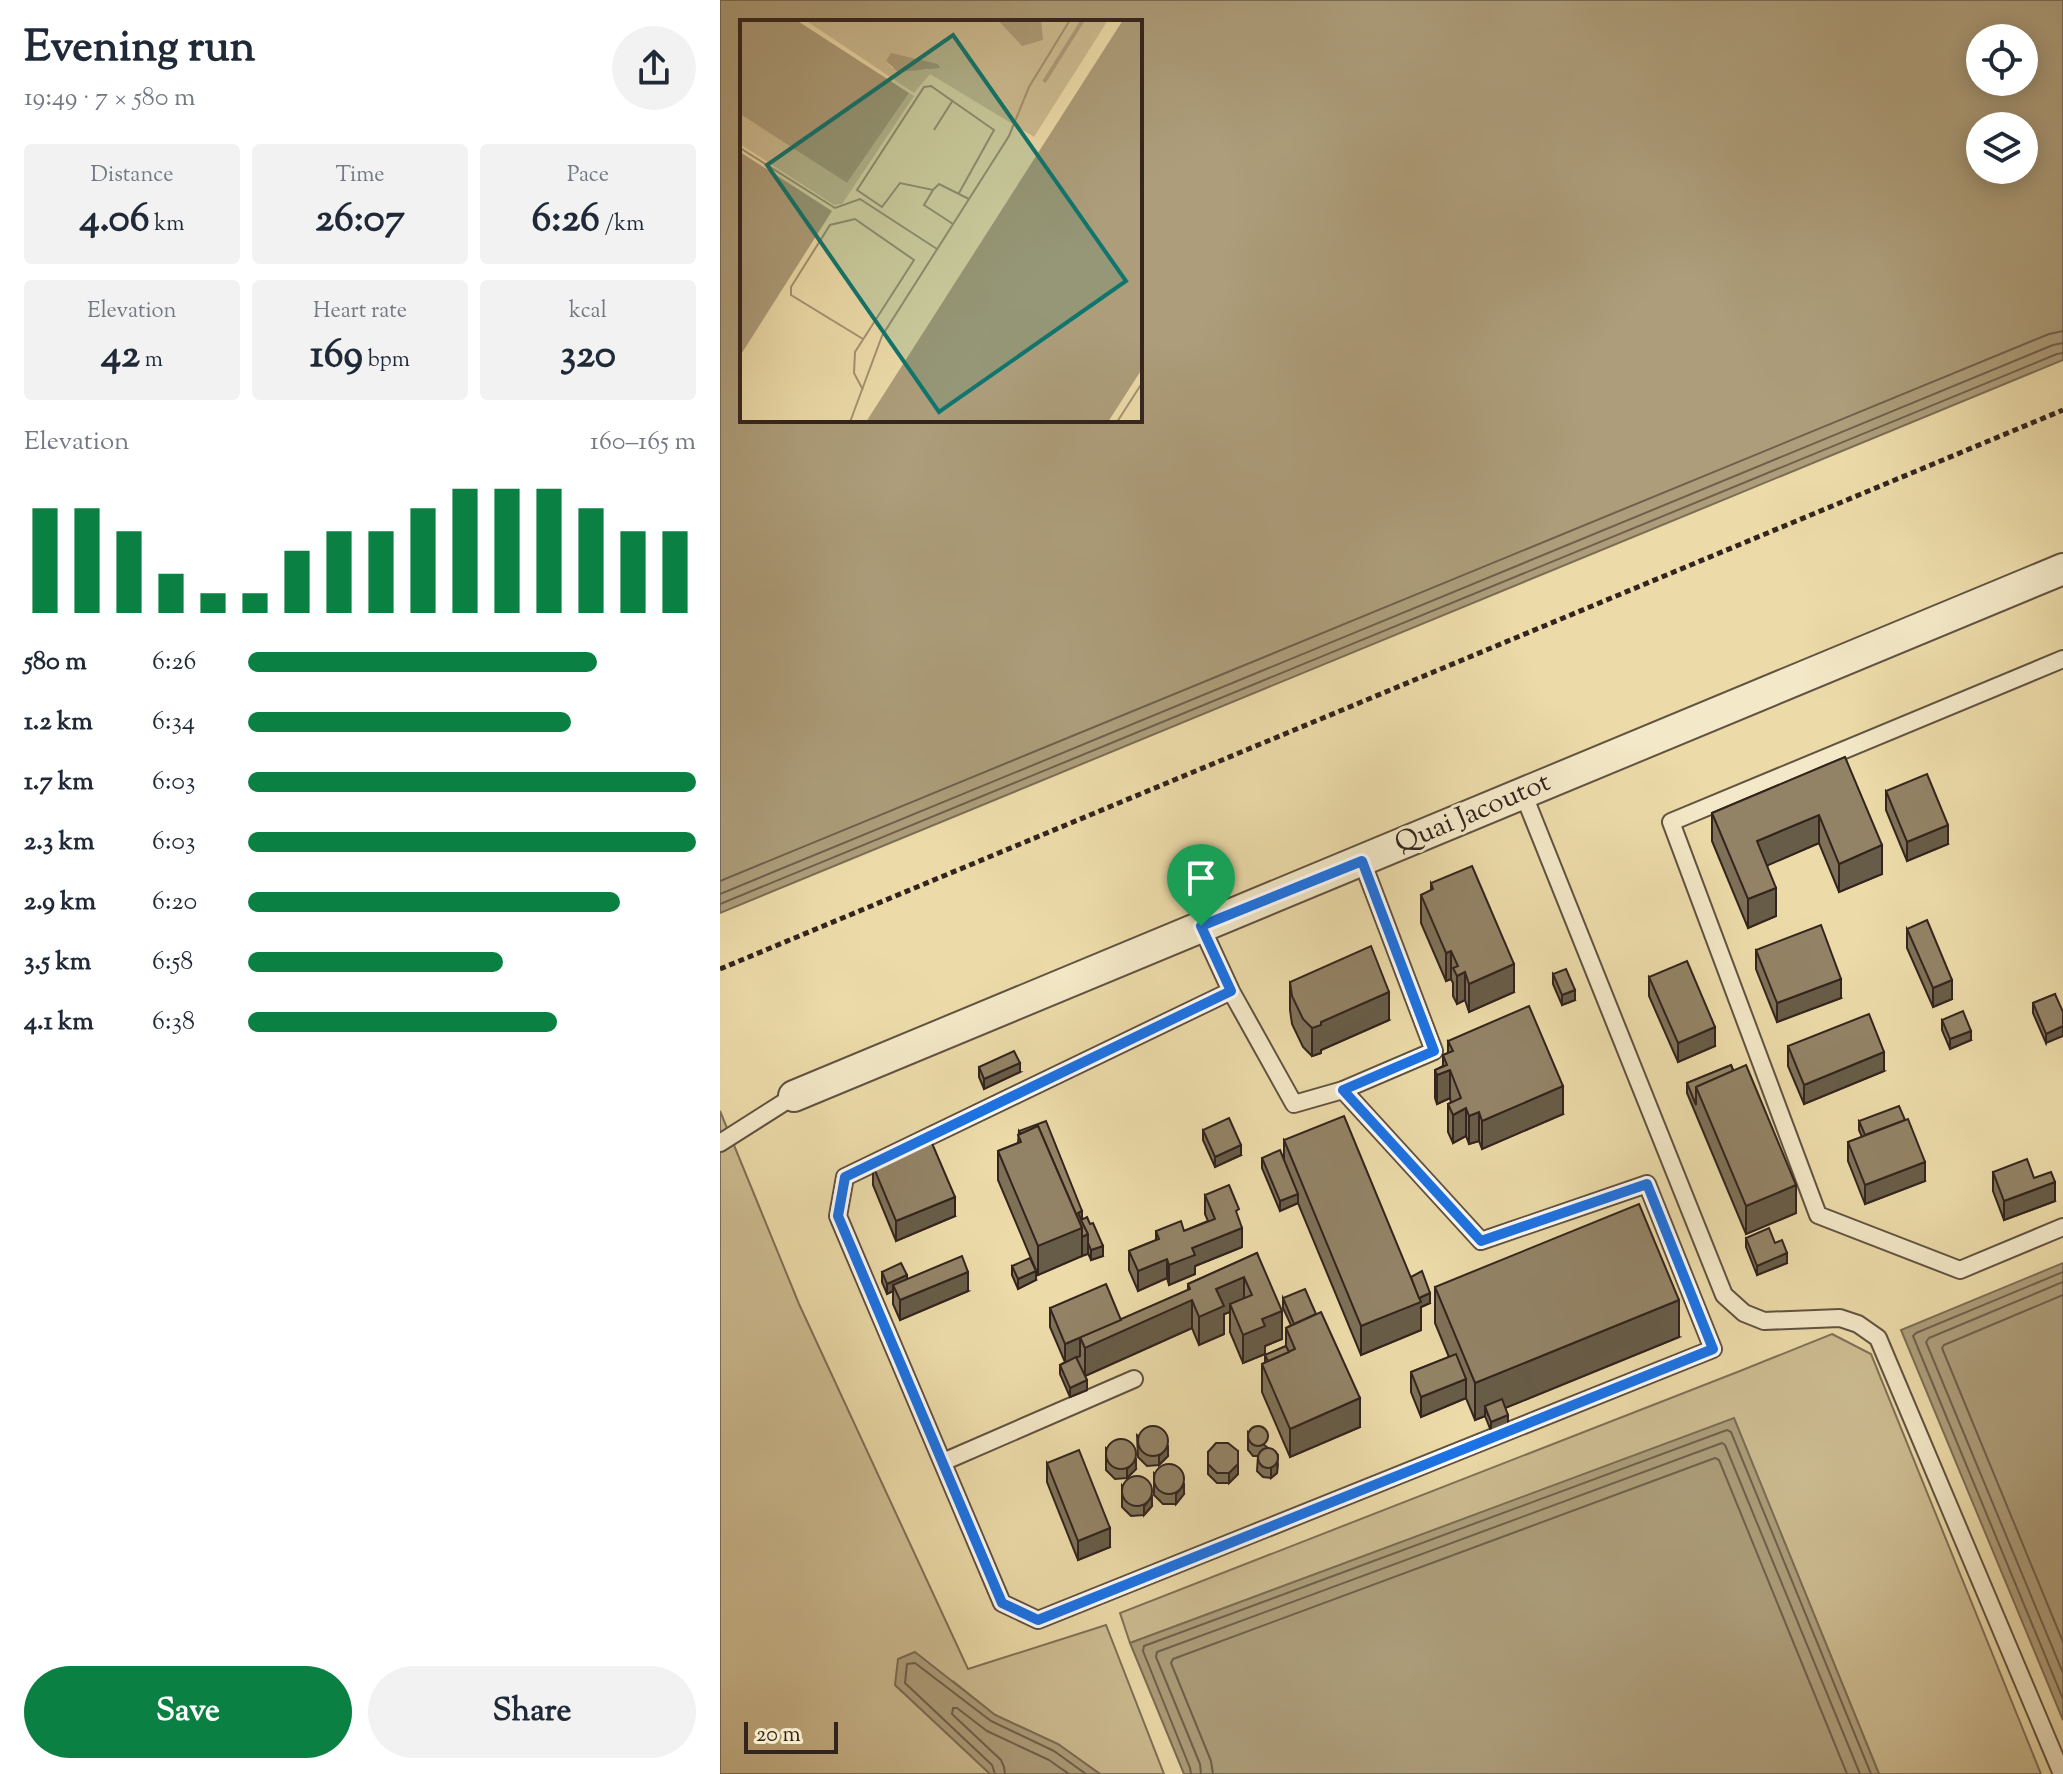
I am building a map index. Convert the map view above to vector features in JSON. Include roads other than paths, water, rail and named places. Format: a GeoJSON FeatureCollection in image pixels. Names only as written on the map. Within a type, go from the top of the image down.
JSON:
{"type":"FeatureCollection","features":[{"type":"Feature","properties":{"kind":"street","name":"Quai Jacoutot"},"geometry":{"type":"LineString","coordinates":[[794,1096],[2063,569]]}},
{"type":"Feature","properties":{"kind":"lane"},"geometry":{"type":"LineString","coordinates":[[2063,659],[1671,822],[1818,1215],[1960,1270],[2063,1227]]}},
{"type":"Feature","properties":{"kind":"lane"},"geometry":{"type":"LineString","coordinates":[[1523,793],[1724,1295],[1744,1313],[1764,1321],[1840,1318],[1858,1324],[1878,1338],[2062,1774]]}},
{"type":"Feature","properties":{"kind":"lane"},"geometry":{"type":"LineString","coordinates":[[1201,926],[1231,991],[1294,1104],[1343,1090],[1434,1051],[1362,861]]}},
{"type":"Feature","properties":{"kind":"lane"},"geometry":{"type":"LineString","coordinates":[[1231,991],[845,1177],[838,1216],[1002,1603],[1038,1620],[1713,1349],[1647,1184],[1481,1241],[1343,1090]]}},
{"type":"Feature","properties":{"kind":"lane"},"geometry":{"type":"LineString","coordinates":[[720,1143],[794,1096]]}},
{"type":"Feature","properties":{"kind":"lane"},"geometry":{"type":"LineString","coordinates":[[943,1462],[1134,1379]]}},
{"type":"Feature","properties":{"kind":"water"},"geometry":{"type":"Polygon","coordinates":[[[720,0],[2063,0],[2063,360],[720,913],[720,0]]]}},
{"type":"Feature","properties":{"kind":"water"},"geometry":{"type":"Polygon","coordinates":[[[2063,1263],[2063,1720],[1901,1330],[2063,1263]]]}},
{"type":"Feature","properties":{"kind":"water"},"geometry":{"type":"Polygon","coordinates":[[[1734,1418],[1879,1774],[1184,1774],[1130,1643],[1734,1418]]]}},
{"type":"Feature","properties":{"kind":"water"},"geometry":{"type":"Polygon","coordinates":[[[915,1652],[995,1715],[1058,1744],[1100,1774],[990,1774],[895,1685],[898,1659],[915,1652]]]}}]}
